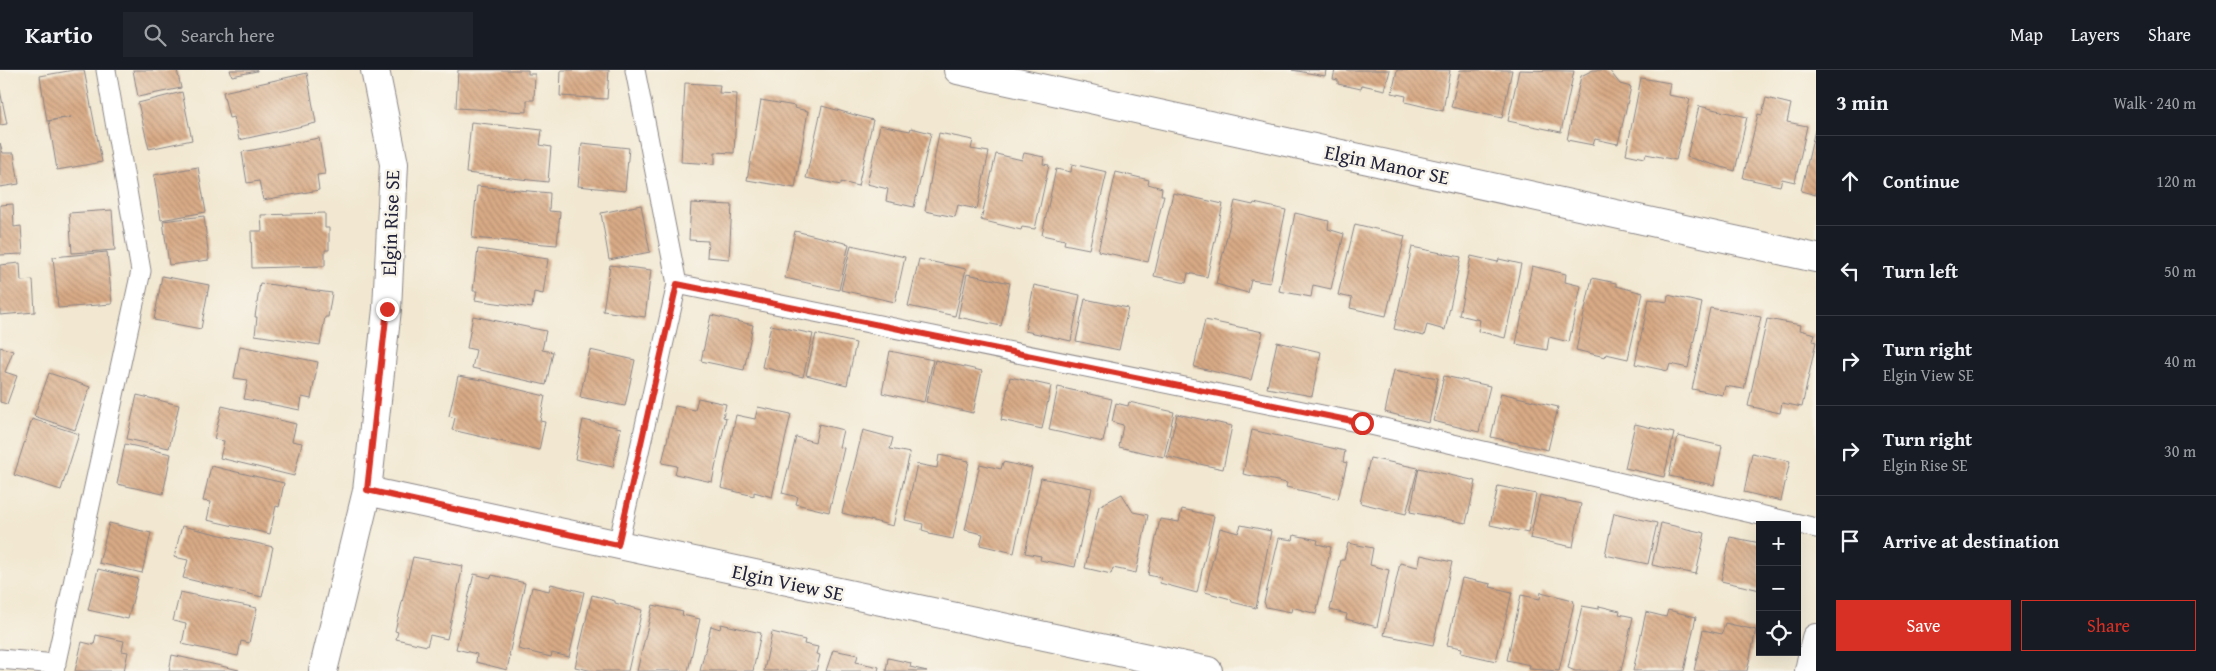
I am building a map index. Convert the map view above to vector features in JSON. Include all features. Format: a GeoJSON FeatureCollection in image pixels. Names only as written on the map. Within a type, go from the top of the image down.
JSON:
{"type":"FeatureCollection","features":[{"type":"Feature","properties":{"kind":"street","name":"Elgin Rise SE"},"geometry":{"type":"LineString","coordinates":[[323,671],[367,490],[387,309],[394,164],[375,70]]}},
{"type":"Feature","properties":{"kind":"street","name":"Elgin Manor SE"},"geometry":{"type":"LineString","coordinates":[[958,70],[1816,258]]}},
{"type":"Feature","properties":{"kind":"street","name":"Elgin View SE"},"geometry":{"type":"LineString","coordinates":[[367,490],[1208,671]]}},
{"type":"Feature","properties":{"kind":"street"},"geometry":{"type":"LineString","coordinates":[[1808,671],[1816,638]]}},
{"type":"Feature","properties":{"kind":"lane"},"geometry":{"type":"LineString","coordinates":[[0,659],[55,668],[142,271],[106,70]]}},
{"type":"Feature","properties":{"kind":"lane"},"geometry":{"type":"LineString","coordinates":[[618,545],[677,284],[635,70]]}},
{"type":"Feature","properties":{"kind":"lane"},"geometry":{"type":"LineString","coordinates":[[677,284],[1362,423],[1816,528]]}},
{"type":"Feature","properties":{"kind":"building"},"geometry":{"type":"Polygon","coordinates":[[[84,70],[102,162],[57,170],[49,121],[71,117],[47,121],[40,76],[84,70]]]}},
{"type":"Feature","properties":{"kind":"building"},"geometry":{"type":"Polygon","coordinates":[[[133,70],[177,70],[181,88],[138,97],[133,70]]]}},
{"type":"Feature","properties":{"kind":"building"},"geometry":{"type":"Polygon","coordinates":[[[230,70],[257,70],[257,71],[232,76],[230,70]]]}},
{"type":"Feature","properties":{"kind":"building"},"geometry":{"type":"Polygon","coordinates":[[[458,70],[528,70],[528,74],[535,74],[534,100],[527,100],[527,112],[456,108],[458,70]]]}},
{"type":"Feature","properties":{"kind":"building"},"geometry":{"type":"Polygon","coordinates":[[[561,70],[609,70],[607,99],[560,96],[561,70]]]}},
{"type":"Feature","properties":{"kind":"building"},"geometry":{"type":"Polygon","coordinates":[[[1292,70],[1326,70],[1325,76],[1292,70]]]}},
{"type":"Feature","properties":{"kind":"building"},"geometry":{"type":"Polygon","coordinates":[[[1335,70],[1390,70],[1385,90],[1362,85],[1361,89],[1338,84],[1338,80],[1333,79],[1335,70]]]}},
{"type":"Feature","properties":{"kind":"building"},"geometry":{"type":"Polygon","coordinates":[[[1397,70],[1450,70],[1443,111],[1405,102],[1406,96],[1392,93],[1397,70]]]}},
{"type":"Feature","properties":{"kind":"building"},"geometry":{"type":"Polygon","coordinates":[[[1460,70],[1512,70],[1502,118],[1451,107],[1460,70]]]}},
{"type":"Feature","properties":{"kind":"building"},"geometry":{"type":"Polygon","coordinates":[[[1519,70],[1574,71],[1561,132],[1508,121],[1519,70]]]}},
{"type":"Feature","properties":{"kind":"building"},"geometry":{"type":"Polygon","coordinates":[[[1593,70],[1609,70],[1620,84],[1631,87],[1618,144],[1595,139],[1593,145],[1567,140],[1581,76],[1593,70]]]}},
{"type":"Feature","properties":{"kind":"building"},"geometry":{"type":"Polygon","coordinates":[[[307,73],[316,123],[239,140],[234,117],[229,118],[223,92],[307,73]]]}},
{"type":"Feature","properties":{"kind":"building"},"geometry":{"type":"Polygon","coordinates":[[[1641,78],[1670,83],[1668,95],[1690,99],[1676,160],[1646,154],[1645,158],[1626,154],[1641,78]]]}},
{"type":"Feature","properties":{"kind":"building"},"geometry":{"type":"Polygon","coordinates":[[[685,83],[720,85],[719,93],[737,94],[734,153],[715,152],[715,164],[681,162],[685,83]]]}},
{"type":"Feature","properties":{"kind":"building"},"geometry":{"type":"Polygon","coordinates":[[[0,90],[7,124],[0,125],[0,90]]]}},
{"type":"Feature","properties":{"kind":"building"},"geometry":{"type":"Polygon","coordinates":[[[182,92],[192,140],[149,149],[138,103],[182,92]]]}},
{"type":"Feature","properties":{"kind":"building"},"geometry":{"type":"Polygon","coordinates":[[[1766,98],[1791,104],[1787,122],[1807,126],[1795,182],[1782,179],[1780,186],[1743,178],[1758,114],[1762,115],[1766,98]]]}},
{"type":"Feature","properties":{"kind":"building"},"geometry":{"type":"Polygon","coordinates":[[[761,100],[795,106],[794,108],[808,111],[795,188],[747,180],[761,100]]]}},
{"type":"Feature","properties":{"kind":"building"},"geometry":{"type":"Polygon","coordinates":[[[822,106],[873,120],[858,186],[841,182],[841,185],[806,178],[822,106]]]}},
{"type":"Feature","properties":{"kind":"building"},"geometry":{"type":"Polygon","coordinates":[[[1699,106],[1747,117],[1735,171],[1687,157],[1699,106]]]}},
{"type":"Feature","properties":{"kind":"building"},"geometry":{"type":"Polygon","coordinates":[[[471,122],[542,130],[540,145],[551,147],[548,182],[466,173],[471,122]]]}},
{"type":"Feature","properties":{"kind":"building"},"geometry":{"type":"Polygon","coordinates":[[[880,125],[910,131],[911,128],[931,133],[914,207],[886,201],[888,189],[867,184],[880,125]]]}},
{"type":"Feature","properties":{"kind":"building"},"geometry":{"type":"Polygon","coordinates":[[[1816,130],[1816,195],[1801,191],[1816,130]]]}},
{"type":"Feature","properties":{"kind":"building"},"geometry":{"type":"Polygon","coordinates":[[[939,133],[973,140],[971,149],[989,152],[977,209],[958,205],[955,217],[925,211],[939,133]]]}},
{"type":"Feature","properties":{"kind":"building"},"geometry":{"type":"Polygon","coordinates":[[[319,138],[325,174],[317,175],[319,190],[263,200],[259,181],[247,183],[242,152],[319,138]]]}},
{"type":"Feature","properties":{"kind":"building"},"geometry":{"type":"Polygon","coordinates":[[[0,143],[3,153],[14,153],[19,184],[0,187],[0,143]]]}},
{"type":"Feature","properties":{"kind":"building"},"geometry":{"type":"Polygon","coordinates":[[[582,143],[629,148],[625,191],[578,186],[582,143]]]}},
{"type":"Feature","properties":{"kind":"building"},"geometry":{"type":"Polygon","coordinates":[[[1024,153],[1044,157],[1043,164],[1049,165],[1035,229],[1022,227],[1021,230],[981,220],[996,154],[1022,160],[1024,153]]]}},
{"type":"Feature","properties":{"kind":"building"},"geometry":{"type":"Polygon","coordinates":[[[1072,164],[1107,172],[1089,249],[1064,244],[1065,240],[1042,235],[1056,169],[1071,172],[1072,164]]]}},
{"type":"Feature","properties":{"kind":"building"},"geometry":{"type":"Polygon","coordinates":[[[198,167],[206,212],[161,220],[154,175],[198,167]]]}},
{"type":"Feature","properties":{"kind":"building"},"geometry":{"type":"Polygon","coordinates":[[[1116,172],[1149,180],[1148,184],[1162,188],[1161,195],[1164,195],[1148,262],[1098,251],[1116,172]]]}},
{"type":"Feature","properties":{"kind":"building"},"geometry":{"type":"Polygon","coordinates":[[[477,186],[550,193],[549,211],[560,212],[557,245],[472,238],[477,186]]]}},
{"type":"Feature","properties":{"kind":"building"},"geometry":{"type":"Polygon","coordinates":[[[1173,193],[1223,204],[1207,277],[1188,273],[1186,283],[1154,276],[1173,193]]]}},
{"type":"Feature","properties":{"kind":"building"},"geometry":{"type":"Polygon","coordinates":[[[1235,201],[1286,210],[1270,283],[1251,280],[1248,293],[1216,284],[1235,201]]]}},
{"type":"Feature","properties":{"kind":"building"},"geometry":{"type":"Polygon","coordinates":[[[691,203],[732,205],[729,259],[707,257],[708,241],[689,240],[691,203]]]}},
{"type":"Feature","properties":{"kind":"building"},"geometry":{"type":"Polygon","coordinates":[[[13,204],[14,227],[21,226],[23,254],[0,255],[0,205],[13,204]]]}},
{"type":"Feature","properties":{"kind":"building"},"geometry":{"type":"Polygon","coordinates":[[[641,205],[650,252],[609,260],[601,213],[641,205]]]}},
{"type":"Feature","properties":{"kind":"building"},"geometry":{"type":"Polygon","coordinates":[[[112,210],[115,250],[72,253],[69,213],[112,210]]]}},
{"type":"Feature","properties":{"kind":"building"},"geometry":{"type":"Polygon","coordinates":[[[325,213],[325,228],[329,228],[329,250],[325,250],[325,266],[252,268],[251,231],[262,231],[261,215],[325,213]]]}},
{"type":"Feature","properties":{"kind":"building"},"geometry":{"type":"Polygon","coordinates":[[[1295,213],[1329,221],[1328,229],[1344,234],[1331,289],[1313,285],[1311,297],[1279,291],[1295,213]]]}},
{"type":"Feature","properties":{"kind":"building"},"geometry":{"type":"Polygon","coordinates":[[[204,216],[209,260],[169,265],[163,221],[204,216]]]}},
{"type":"Feature","properties":{"kind":"building"},"geometry":{"type":"Polygon","coordinates":[[[1355,224],[1405,236],[1386,316],[1350,308],[1352,298],[1338,295],[1355,224]]]}},
{"type":"Feature","properties":{"kind":"building"},"geometry":{"type":"Polygon","coordinates":[[[795,231],[849,244],[839,290],[785,278],[795,231]]]}},
{"type":"Feature","properties":{"kind":"building"},"geometry":{"type":"Polygon","coordinates":[[[851,245],[905,257],[895,302],[841,290],[851,245]]]}},
{"type":"Feature","properties":{"kind":"building"},"geometry":{"type":"Polygon","coordinates":[[[1412,247],[1461,257],[1445,330],[1427,325],[1424,336],[1394,329],[1412,247]]]}},
{"type":"Feature","properties":{"kind":"building"},"geometry":{"type":"Polygon","coordinates":[[[478,249],[548,259],[543,294],[534,292],[532,308],[475,300],[477,291],[473,291],[478,249]]]}},
{"type":"Feature","properties":{"kind":"building"},"geometry":{"type":"Polygon","coordinates":[[[107,252],[112,304],[58,308],[53,257],[107,252]]]}},
{"type":"Feature","properties":{"kind":"building"},"geometry":{"type":"Polygon","coordinates":[[[1471,256],[1498,262],[1499,259],[1521,264],[1505,338],[1478,331],[1480,320],[1459,315],[1471,256]]]}},
{"type":"Feature","properties":{"kind":"building"},"geometry":{"type":"Polygon","coordinates":[[[919,259],[966,269],[955,316],[908,306],[919,259]]]}},
{"type":"Feature","properties":{"kind":"building"},"geometry":{"type":"Polygon","coordinates":[[[20,263],[21,281],[33,280],[35,312],[0,315],[0,265],[20,263]]]}},
{"type":"Feature","properties":{"kind":"building"},"geometry":{"type":"Polygon","coordinates":[[[610,265],[651,270],[645,317],[603,311],[610,265]]]}},
{"type":"Feature","properties":{"kind":"building"},"geometry":{"type":"Polygon","coordinates":[[[1532,266],[1566,274],[1565,282],[1581,286],[1569,342],[1549,337],[1547,350],[1516,344],[1532,266]]]}},
{"type":"Feature","properties":{"kind":"building"},"geometry":{"type":"Polygon","coordinates":[[[967,274],[1010,283],[1001,326],[958,317],[967,274]]]}},
{"type":"Feature","properties":{"kind":"building"},"geometry":{"type":"Polygon","coordinates":[[[162,276],[209,285],[201,329],[154,320],[162,276]]]}},
{"type":"Feature","properties":{"kind":"building"},"geometry":{"type":"Polygon","coordinates":[[[1592,278],[1616,283],[1616,286],[1643,293],[1628,359],[1606,354],[1605,357],[1576,350],[1592,278]]]}},
{"type":"Feature","properties":{"kind":"building"},"geometry":{"type":"Polygon","coordinates":[[[260,283],[332,293],[320,345],[255,335],[257,317],[255,317],[260,283]]]}},
{"type":"Feature","properties":{"kind":"building"},"geometry":{"type":"Polygon","coordinates":[[[1034,285],[1080,295],[1071,341],[1025,331],[1034,285]]]}},
{"type":"Feature","properties":{"kind":"building"},"geometry":{"type":"Polygon","coordinates":[[[1668,295],[1702,303],[1688,368],[1670,364],[1668,371],[1635,364],[1649,299],[1667,302],[1668,295]]]}},
{"type":"Feature","properties":{"kind":"building"},"geometry":{"type":"Polygon","coordinates":[[[1085,299],[1128,308],[1119,350],[1076,341],[1085,299]]]}},
{"type":"Feature","properties":{"kind":"building"},"geometry":{"type":"Polygon","coordinates":[[[1710,308],[1761,317],[1744,389],[1725,386],[1723,395],[1692,389],[1710,308]]]}},
{"type":"Feature","properties":{"kind":"building"},"geometry":{"type":"Polygon","coordinates":[[[711,315],[753,325],[744,370],[701,361],[711,315]]]}},
{"type":"Feature","properties":{"kind":"building"},"geometry":{"type":"Polygon","coordinates":[[[473,316],[546,331],[542,350],[553,352],[546,385],[472,368],[476,350],[467,348],[473,316]]]}},
{"type":"Feature","properties":{"kind":"building"},"geometry":{"type":"Polygon","coordinates":[[[1767,319],[1801,325],[1800,330],[1815,334],[1813,341],[1816,342],[1802,407],[1782,403],[1780,413],[1748,406],[1767,319]]]}},
{"type":"Feature","properties":{"kind":"building"},"geometry":{"type":"Polygon","coordinates":[[[1205,320],[1263,332],[1251,380],[1194,367],[1205,320]]]}},
{"type":"Feature","properties":{"kind":"building"},"geometry":{"type":"Polygon","coordinates":[[[771,325],[813,334],[803,377],[762,367],[771,325]]]}},
{"type":"Feature","properties":{"kind":"building"},"geometry":{"type":"Polygon","coordinates":[[[816,334],[856,343],[847,385],[806,375],[816,334]]]}},
{"type":"Feature","properties":{"kind":"building"},"geometry":{"type":"Polygon","coordinates":[[[1277,342],[1321,352],[1312,396],[1267,388],[1277,342]]]}},
{"type":"Feature","properties":{"kind":"building"},"geometry":{"type":"Polygon","coordinates":[[[240,346],[318,362],[311,399],[302,397],[300,410],[244,399],[248,380],[234,378],[240,346]]]}},
{"type":"Feature","properties":{"kind":"building"},"geometry":{"type":"Polygon","coordinates":[[[0,347],[13,351],[5,372],[17,376],[7,404],[0,402],[0,347]]]}},
{"type":"Feature","properties":{"kind":"building"},"geometry":{"type":"Polygon","coordinates":[[[590,350],[635,360],[625,406],[580,397],[590,350]]]}},
{"type":"Feature","properties":{"kind":"building"},"geometry":{"type":"Polygon","coordinates":[[[890,351],[933,360],[924,402],[882,393],[890,351]]]}},
{"type":"Feature","properties":{"kind":"building"},"geometry":{"type":"Polygon","coordinates":[[[935,360],[982,371],[973,413],[926,402],[935,360]]]}},
{"type":"Feature","properties":{"kind":"building"},"geometry":{"type":"Polygon","coordinates":[[[1394,370],[1438,378],[1429,423],[1385,412],[1394,370]]]}},
{"type":"Feature","properties":{"kind":"building"},"geometry":{"type":"Polygon","coordinates":[[[49,373],[90,387],[75,430],[34,416],[49,373]]]}},
{"type":"Feature","properties":{"kind":"building"},"geometry":{"type":"Polygon","coordinates":[[[458,376],[488,381],[545,396],[540,421],[545,422],[539,450],[452,430],[455,418],[449,416],[458,376]]]}},
{"type":"Feature","properties":{"kind":"building"},"geometry":{"type":"Polygon","coordinates":[[[1444,376],[1490,386],[1479,432],[1433,421],[1444,376]]]}},
{"type":"Feature","properties":{"kind":"building"},"geometry":{"type":"Polygon","coordinates":[[[1010,377],[1051,386],[1042,429],[1001,420],[1010,377]]]}},
{"type":"Feature","properties":{"kind":"building"},"geometry":{"type":"Polygon","coordinates":[[[1058,387],[1112,399],[1103,442],[1049,430],[1058,387]]]}},
{"type":"Feature","properties":{"kind":"building"},"geometry":{"type":"Polygon","coordinates":[[[1501,393],[1558,407],[1548,450],[1491,437],[1501,393]]]}},
{"type":"Feature","properties":{"kind":"building"},"geometry":{"type":"Polygon","coordinates":[[[137,395],[179,405],[169,448],[127,439],[137,395]]]}},
{"type":"Feature","properties":{"kind":"building"},"geometry":{"type":"Polygon","coordinates":[[[698,398],[726,404],[723,417],[726,418],[712,482],[675,474],[677,466],[662,463],[675,406],[695,410],[698,398]]]}},
{"type":"Feature","properties":{"kind":"building"},"geometry":{"type":"Polygon","coordinates":[[[1129,402],[1174,412],[1164,457],[1119,447],[1123,425],[1112,422],[1116,403],[1128,406],[1129,402]]]}},
{"type":"Feature","properties":{"kind":"building"},"geometry":{"type":"Polygon","coordinates":[[[222,406],[296,424],[292,441],[302,443],[294,476],[220,458],[224,441],[214,439],[222,406]]]}},
{"type":"Feature","properties":{"kind":"building"},"geometry":{"type":"Polygon","coordinates":[[[758,407],[791,414],[772,497],[754,492],[754,496],[721,488],[736,415],[755,419],[758,407]]]}},
{"type":"Feature","properties":{"kind":"building"},"geometry":{"type":"Polygon","coordinates":[[[1177,414],[1232,426],[1223,469],[1167,457],[1177,414]]]}},
{"type":"Feature","properties":{"kind":"building"},"geometry":{"type":"Polygon","coordinates":[[[32,419],[79,434],[61,490],[14,475],[32,419]]]}},
{"type":"Feature","properties":{"kind":"building"},"geometry":{"type":"Polygon","coordinates":[[[583,420],[621,428],[613,467],[575,459],[583,420]]]}},
{"type":"Feature","properties":{"kind":"building"},"geometry":{"type":"Polygon","coordinates":[[[819,424],[843,430],[839,447],[844,448],[829,512],[796,504],[798,497],[782,493],[796,437],[815,442],[819,424]]]}},
{"type":"Feature","properties":{"kind":"building"},"geometry":{"type":"Polygon","coordinates":[[[1635,424],[1674,433],[1664,477],[1625,468],[1635,424]]]}},
{"type":"Feature","properties":{"kind":"building"},"geometry":{"type":"Polygon","coordinates":[[[863,430],[893,438],[890,449],[910,453],[893,526],[842,513],[863,430]]]}},
{"type":"Feature","properties":{"kind":"building"},"geometry":{"type":"Polygon","coordinates":[[[1252,430],[1345,451],[1343,462],[1347,463],[1338,499],[1286,487],[1287,483],[1243,474],[1252,430]]]}},
{"type":"Feature","properties":{"kind":"building"},"geometry":{"type":"Polygon","coordinates":[[[1678,436],[1722,446],[1714,485],[1669,476],[1678,436]]]}},
{"type":"Feature","properties":{"kind":"building"},"geometry":{"type":"Polygon","coordinates":[[[125,444],[171,454],[163,494],[117,484],[125,444]]]}},
{"type":"Feature","properties":{"kind":"building"},"geometry":{"type":"Polygon","coordinates":[[[1752,453],[1790,461],[1781,501],[1744,492],[1752,453]]]}},
{"type":"Feature","properties":{"kind":"building"},"geometry":{"type":"Polygon","coordinates":[[[939,455],[969,461],[953,539],[929,534],[929,532],[922,530],[923,524],[905,520],[917,464],[937,468],[939,455]]]}},
{"type":"Feature","properties":{"kind":"building"},"geometry":{"type":"Polygon","coordinates":[[[1370,458],[1418,468],[1406,514],[1360,503],[1370,458]]]}},
{"type":"Feature","properties":{"kind":"building"},"geometry":{"type":"Polygon","coordinates":[[[1003,462],[1032,468],[1014,553],[980,545],[983,534],[965,530],[980,464],[1001,469],[1003,462]]]}},
{"type":"Feature","properties":{"kind":"building"},"geometry":{"type":"Polygon","coordinates":[[[211,466],[284,483],[279,507],[276,506],[270,534],[207,520],[211,502],[203,501],[211,466]]]}},
{"type":"Feature","properties":{"kind":"building"},"geometry":{"type":"Polygon","coordinates":[[[1419,468],[1476,481],[1466,523],[1410,512],[1419,468]]]}},
{"type":"Feature","properties":{"kind":"building"},"geometry":{"type":"Polygon","coordinates":[[[1041,478],[1092,488],[1075,567],[1040,560],[1041,556],[1025,553],[1041,478]]]}},
{"type":"Feature","properties":{"kind":"building"},"geometry":{"type":"Polygon","coordinates":[[[1498,486],[1536,494],[1528,533],[1490,525],[1498,486]]]}},
{"type":"Feature","properties":{"kind":"building"},"geometry":{"type":"Polygon","coordinates":[[[1122,494],[1133,512],[1148,515],[1136,573],[1113,568],[1111,574],[1085,568],[1099,506],[1122,494]]]}},
{"type":"Feature","properties":{"kind":"building"},"geometry":{"type":"Polygon","coordinates":[[[1540,495],[1581,504],[1573,547],[1530,538],[1540,495]]]}},
{"type":"Feature","properties":{"kind":"building"},"geometry":{"type":"Polygon","coordinates":[[[1182,509],[1214,516],[1197,593],[1160,583],[1161,578],[1148,575],[1160,519],[1179,522],[1182,509]]]}},
{"type":"Feature","properties":{"kind":"building"},"geometry":{"type":"Polygon","coordinates":[[[1614,513],[1657,523],[1648,564],[1605,555],[1614,513]]]}},
{"type":"Feature","properties":{"kind":"building"},"geometry":{"type":"Polygon","coordinates":[[[109,523],[151,533],[142,573],[99,563],[109,523]]]}},
{"type":"Feature","properties":{"kind":"building"},"geometry":{"type":"Polygon","coordinates":[[[1661,523],[1705,533],[1696,574],[1652,565],[1661,523]]]}},
{"type":"Feature","properties":{"kind":"building"},"geometry":{"type":"Polygon","coordinates":[[[1241,525],[1271,531],[1256,608],[1205,592],[1220,528],[1238,533],[1241,525]]]}},
{"type":"Feature","properties":{"kind":"building"},"geometry":{"type":"Polygon","coordinates":[[[182,526],[273,547],[262,597],[183,578],[188,560],[174,557],[182,526]]]}},
{"type":"Feature","properties":{"kind":"building"},"geometry":{"type":"Polygon","coordinates":[[[1294,535],[1318,540],[1317,544],[1331,547],[1316,614],[1292,607],[1291,612],[1266,607],[1264,602],[1279,538],[1293,540],[1294,535]]]}},
{"type":"Feature","properties":{"kind":"building"},"geometry":{"type":"Polygon","coordinates":[[[1730,537],[1756,542],[1756,589],[1721,581],[1730,537]]]}},
{"type":"Feature","properties":{"kind":"building"},"geometry":{"type":"Polygon","coordinates":[[[1348,543],[1373,548],[1370,565],[1389,570],[1377,627],[1346,619],[1347,614],[1330,610],[1341,560],[1344,560],[1348,543]]]}},
{"type":"Feature","properties":{"kind":"building"},"geometry":{"type":"Polygon","coordinates":[[[1421,555],[1452,562],[1433,645],[1384,635],[1400,563],[1418,567],[1421,555]]]}},
{"type":"Feature","properties":{"kind":"building"},"geometry":{"type":"Polygon","coordinates":[[[413,557],[463,566],[447,639],[430,635],[427,646],[396,639],[398,632],[395,631],[413,557]]]}},
{"type":"Feature","properties":{"kind":"building"},"geometry":{"type":"Polygon","coordinates":[[[98,569],[138,579],[128,619],[88,610],[98,569]]]}},
{"type":"Feature","properties":{"kind":"building"},"geometry":{"type":"Polygon","coordinates":[[[474,574],[491,578],[492,575],[525,583],[507,670],[476,662],[477,654],[456,649],[474,574]]]}},
{"type":"Feature","properties":{"kind":"building"},"geometry":{"type":"Polygon","coordinates":[[[1462,578],[1491,584],[1490,587],[1512,592],[1496,661],[1461,653],[1462,648],[1447,645],[1462,578]]]}},
{"type":"Feature","properties":{"kind":"building"},"geometry":{"type":"Polygon","coordinates":[[[551,584],[584,592],[569,657],[552,653],[551,657],[518,649],[532,587],[549,591],[551,584]]]}},
{"type":"Feature","properties":{"kind":"building"},"geometry":{"type":"Polygon","coordinates":[[[180,592],[257,608],[249,643],[241,641],[238,656],[182,644],[186,624],[173,621],[180,592]]]}},
{"type":"Feature","properties":{"kind":"building"},"geometry":{"type":"Polygon","coordinates":[[[1541,592],[1573,600],[1574,603],[1559,671],[1529,669],[1530,665],[1507,660],[1521,595],[1540,599],[1541,592]]]}},
{"type":"Feature","properties":{"kind":"building"},"geometry":{"type":"Polygon","coordinates":[[[592,595],[642,610],[628,671],[593,671],[575,667],[592,595]]]}},
{"type":"Feature","properties":{"kind":"building"},"geometry":{"type":"Polygon","coordinates":[[[653,605],[683,612],[682,615],[700,619],[688,671],[637,671],[653,605]]]}},
{"type":"Feature","properties":{"kind":"building"},"geometry":{"type":"Polygon","coordinates":[[[1582,606],[1599,609],[1599,606],[1620,611],[1619,614],[1633,617],[1621,671],[1575,671],[1568,668],[1582,606]]]}},
{"type":"Feature","properties":{"kind":"building"},"geometry":{"type":"Polygon","coordinates":[[[1668,610],[1696,617],[1684,671],[1633,671],[1646,612],[1666,617],[1668,610]]]}},
{"type":"Feature","properties":{"kind":"building"},"geometry":{"type":"Polygon","coordinates":[[[1725,623],[1756,630],[1747,671],[1694,671],[1703,630],[1722,634],[1725,623]]]}},
{"type":"Feature","properties":{"kind":"building"},"geometry":{"type":"Polygon","coordinates":[[[721,624],[761,633],[753,671],[700,671],[711,626],[720,629],[721,624]]]}},
{"type":"Feature","properties":{"kind":"building"},"geometry":{"type":"Polygon","coordinates":[[[772,632],[805,640],[804,644],[818,647],[816,654],[820,655],[816,671],[764,671],[772,632]]]}},
{"type":"Feature","properties":{"kind":"building"},"geometry":{"type":"Polygon","coordinates":[[[96,635],[124,641],[122,651],[128,652],[124,671],[75,671],[82,642],[94,645],[96,635]]]}},
{"type":"Feature","properties":{"kind":"building"},"geometry":{"type":"Polygon","coordinates":[[[833,650],[858,655],[856,662],[879,667],[878,671],[826,671],[833,650]]]}},
{"type":"Feature","properties":{"kind":"building"},"geometry":{"type":"Polygon","coordinates":[[[172,655],[239,670],[239,671],[169,671],[172,655]]]}},
{"type":"Feature","properties":{"kind":"building"},"geometry":{"type":"Polygon","coordinates":[[[888,658],[911,663],[910,667],[927,671],[886,671],[888,658]]]}},
{"type":"Feature","properties":{"kind":"route"},"geometry":{"type":"LineString","coordinates":[[387,309],[367,490],[618,545],[677,284],[1362,423]]}}]}
